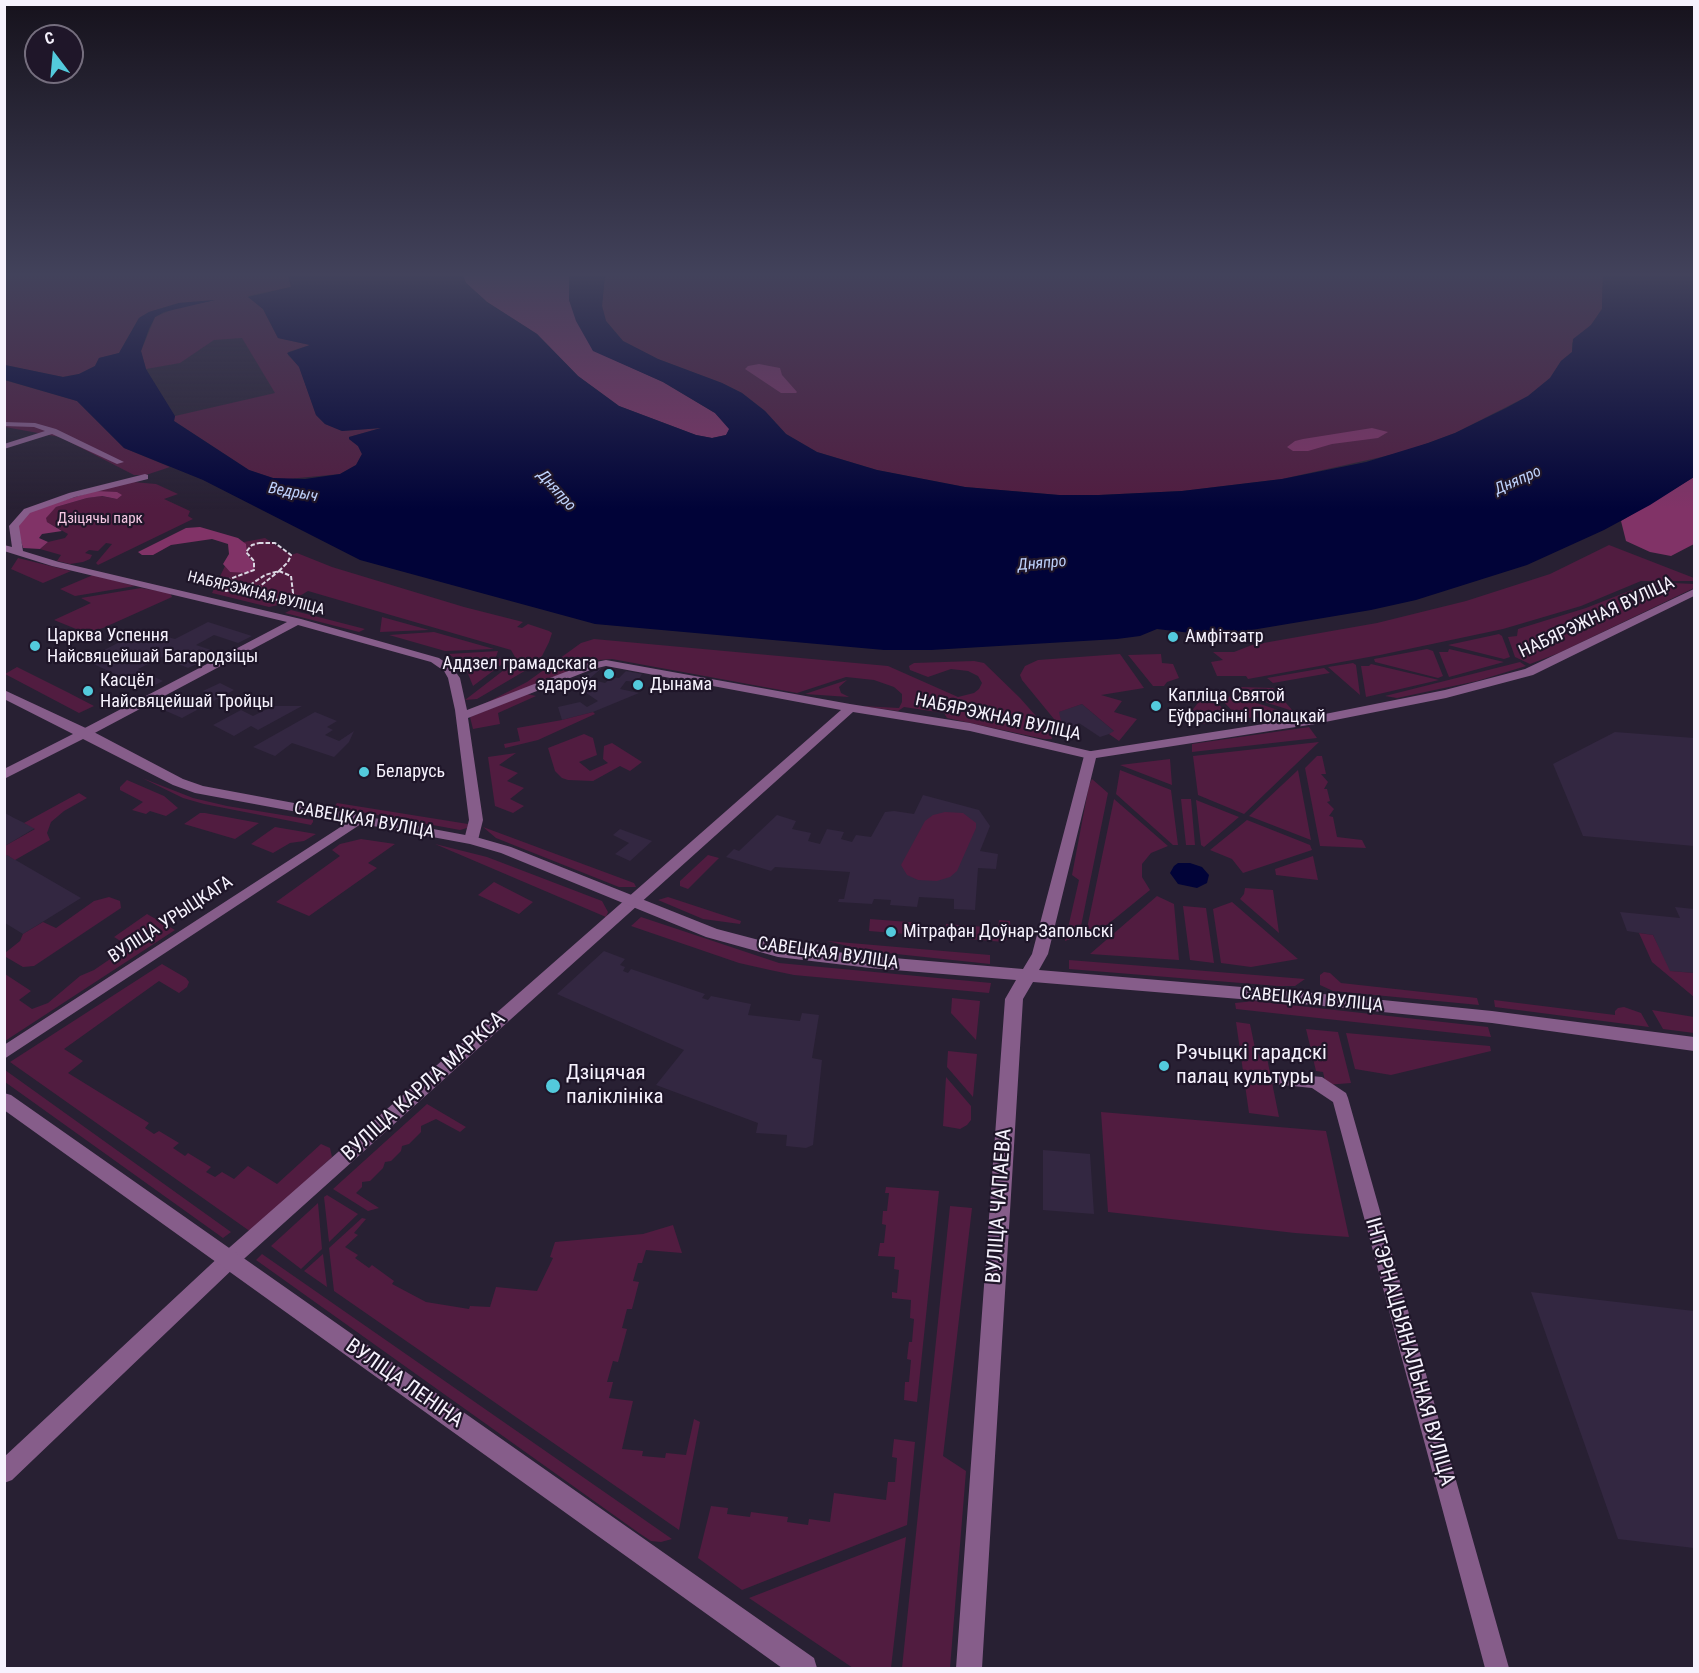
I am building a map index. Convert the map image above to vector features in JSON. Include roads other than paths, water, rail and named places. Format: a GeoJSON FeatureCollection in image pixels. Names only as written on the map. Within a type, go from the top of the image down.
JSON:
{"type":"FeatureCollection","features":[{"type":"Feature","properties":{"kind":"street"},"geometry":{"type":"LineString","coordinates":[[4,424],[34,425],[53,431],[120,462]]}},
{"type":"Feature","properties":{"kind":"street"},"geometry":{"type":"LineString","coordinates":[[4,447],[53,431]]}},
{"type":"Feature","properties":{"kind":"street"},"geometry":{"type":"LineString","coordinates":[[18,553],[14,526],[27,511],[72,495],[145,477]]}},
{"type":"Feature","properties":{"kind":"street","name":"НАБЯРЭЖНАЯ ВУЛІЦА"},"geometry":{"type":"LineString","coordinates":[[4,548],[56,564],[297,621],[435,660],[448,669],[454,678],[462,716],[476,820],[471,840]]}},
{"type":"Feature","properties":{"kind":"street","name":"НАБЯРЭЖНАЯ ВУЛІЦА"},"geometry":{"type":"LineString","coordinates":[[462,716],[590,666],[606,663],[850,708],[970,727],[1090,755],[1315,720],[1456,691],[1528,672],[1695,592]]}},
{"type":"Feature","properties":{"kind":"street"},"geometry":{"type":"LineString","coordinates":[[4,775],[297,621]]}},
{"type":"Feature","properties":{"kind":"street","name":"САВЕЦКАЯ ВУЛІЦА"},"geometry":{"type":"LineString","coordinates":[[4,694],[178,782],[200,790],[471,840],[506,850],[712,933],[778,951],[870,962],[1492,1017],[1695,1044]]}},
{"type":"Feature","properties":{"kind":"street","name":"ВУЛІЦА КАРЛА МАРКСА"},"geometry":{"type":"LineString","coordinates":[[4,1472],[229,1260],[850,708]]}},
{"type":"Feature","properties":{"kind":"street","name":"ВУЛІЦА ЧАПАЕВА"},"geometry":{"type":"LineString","coordinates":[[969,1668],[1014,999],[1040,954],[1090,755]]}},
{"type":"Feature","properties":{"kind":"street","name":"ВУЛІЦА УРЫЦКАГА"},"geometry":{"type":"LineString","coordinates":[[4,1053],[359,819]]}},
{"type":"Feature","properties":{"kind":"street","name":"ІНТЭРНАЦЫЯНАЛЬНАЯ ВУЛІЦА"},"geometry":{"type":"LineString","coordinates":[[1279,1078],[1316,1082],[1340,1098],[1497,1668]]}},
{"type":"Feature","properties":{"kind":"street","name":"ВУЛІЦА ЛЕНІНА"},"geometry":{"type":"LineString","coordinates":[[4,1100],[804,1668]]}},
{"type":"Feature","properties":{"kind":"water"},"geometry":{"type":"Polygon","coordinates":[[[120,352],[141,352],[146,369],[175,416],[174,421],[249,470],[273,478],[305,479],[340,474],[356,465],[362,454],[349,437],[381,428],[342,431],[325,424],[316,415],[299,367],[287,353],[555,352],[578,376],[619,406],[696,435],[712,438],[726,435],[729,429],[715,413],[663,382],[595,352],[645,352],[742,393],[765,411],[786,434],[817,452],[877,470],[965,487],[1059,495],[1099,495],[1182,491],[1282,479],[1366,462],[1455,433],[1506,408],[1528,396],[1550,378],[1561,361],[1572,352],[1694,352],[1694,477],[1604,530],[1527,565],[1416,600],[1371,610],[1216,636],[1157,629],[1140,636],[1117,639],[931,650],[884,650],[595,624],[360,560],[203,480],[124,448],[77,401],[5,380],[5,365],[63,377],[79,374],[95,366],[99,358],[120,352]]]}},
{"type":"Feature","properties":{"kind":"water"},"geometry":{"type":"Polygon","coordinates":[[[1178,863],[1190,863],[1202,867],[1209,875],[1207,883],[1197,888],[1178,884],[1170,873],[1178,863]]]}},
{"type":"Feature","properties":{"kind":"railway"},"geometry":{"type":"LineString","coordinates":[[259,543],[275,543],[291,555],[279,571],[265,575],[247,587],[226,591],[220,587],[227,580],[254,570],[254,561],[246,552],[252,545],[259,543]]}},
{"type":"Feature","properties":{"kind":"railway"},"geometry":{"type":"LineString","coordinates":[[279,571],[291,576],[293,593],[279,600],[264,598],[258,592],[259,587],[279,571]]}},
{"type":"Feature","properties":{"kind":"place","name":"Амфітэатр"},"geometry":{"type":"Point","coordinates":[1173,637]}},
{"type":"Feature","properties":{"kind":"place","name":"Царква Успення Найсвяцейшай Багародзіцы"},"geometry":{"type":"Point","coordinates":[35,646]}},
{"type":"Feature","properties":{"kind":"place","name":"Аддзел грамадскага здароўя"},"geometry":{"type":"Point","coordinates":[609,674]}},
{"type":"Feature","properties":{"kind":"place","name":"Дынама"},"geometry":{"type":"Point","coordinates":[638,685]}},
{"type":"Feature","properties":{"kind":"place","name":"Касцёл Найсвяцейшай Тройцы"},"geometry":{"type":"Point","coordinates":[88,691]}},
{"type":"Feature","properties":{"kind":"place","name":"Капліца Святой Еўфрасінні Полацкай"},"geometry":{"type":"Point","coordinates":[1156,706]}},
{"type":"Feature","properties":{"kind":"place","name":"Беларусь"},"geometry":{"type":"Point","coordinates":[364,772]}},
{"type":"Feature","properties":{"kind":"place","name":"Мітрафан Доўнар-Запольскі"},"geometry":{"type":"Point","coordinates":[891,932]}},
{"type":"Feature","properties":{"kind":"place","name":"Рэчыцкі гарадскі палац культуры"},"geometry":{"type":"Point","coordinates":[1164,1066]}},
{"type":"Feature","properties":{"kind":"place","name":"Дзіцячая паліклініка"},"geometry":{"type":"Point","coordinates":[553,1086]}},
{"type":"Feature","properties":{"kind":"water label","name":"Дняпро"},"geometry":{"type":"Point","coordinates":[1518,481]}},
{"type":"Feature","properties":{"kind":"water label","name":"Дняпро"},"geometry":{"type":"Point","coordinates":[556,491]}},
{"type":"Feature","properties":{"kind":"water label","name":"Ведрыч"},"geometry":{"type":"Point","coordinates":[293,493]}},
{"type":"Feature","properties":{"kind":"water label","name":"Дняпро"},"geometry":{"type":"Point","coordinates":[1042,564]}},
{"type":"Feature","properties":{"kind":"park label","name":"Дзіцячы парк"},"geometry":{"type":"Point","coordinates":[100,519]}}]}
